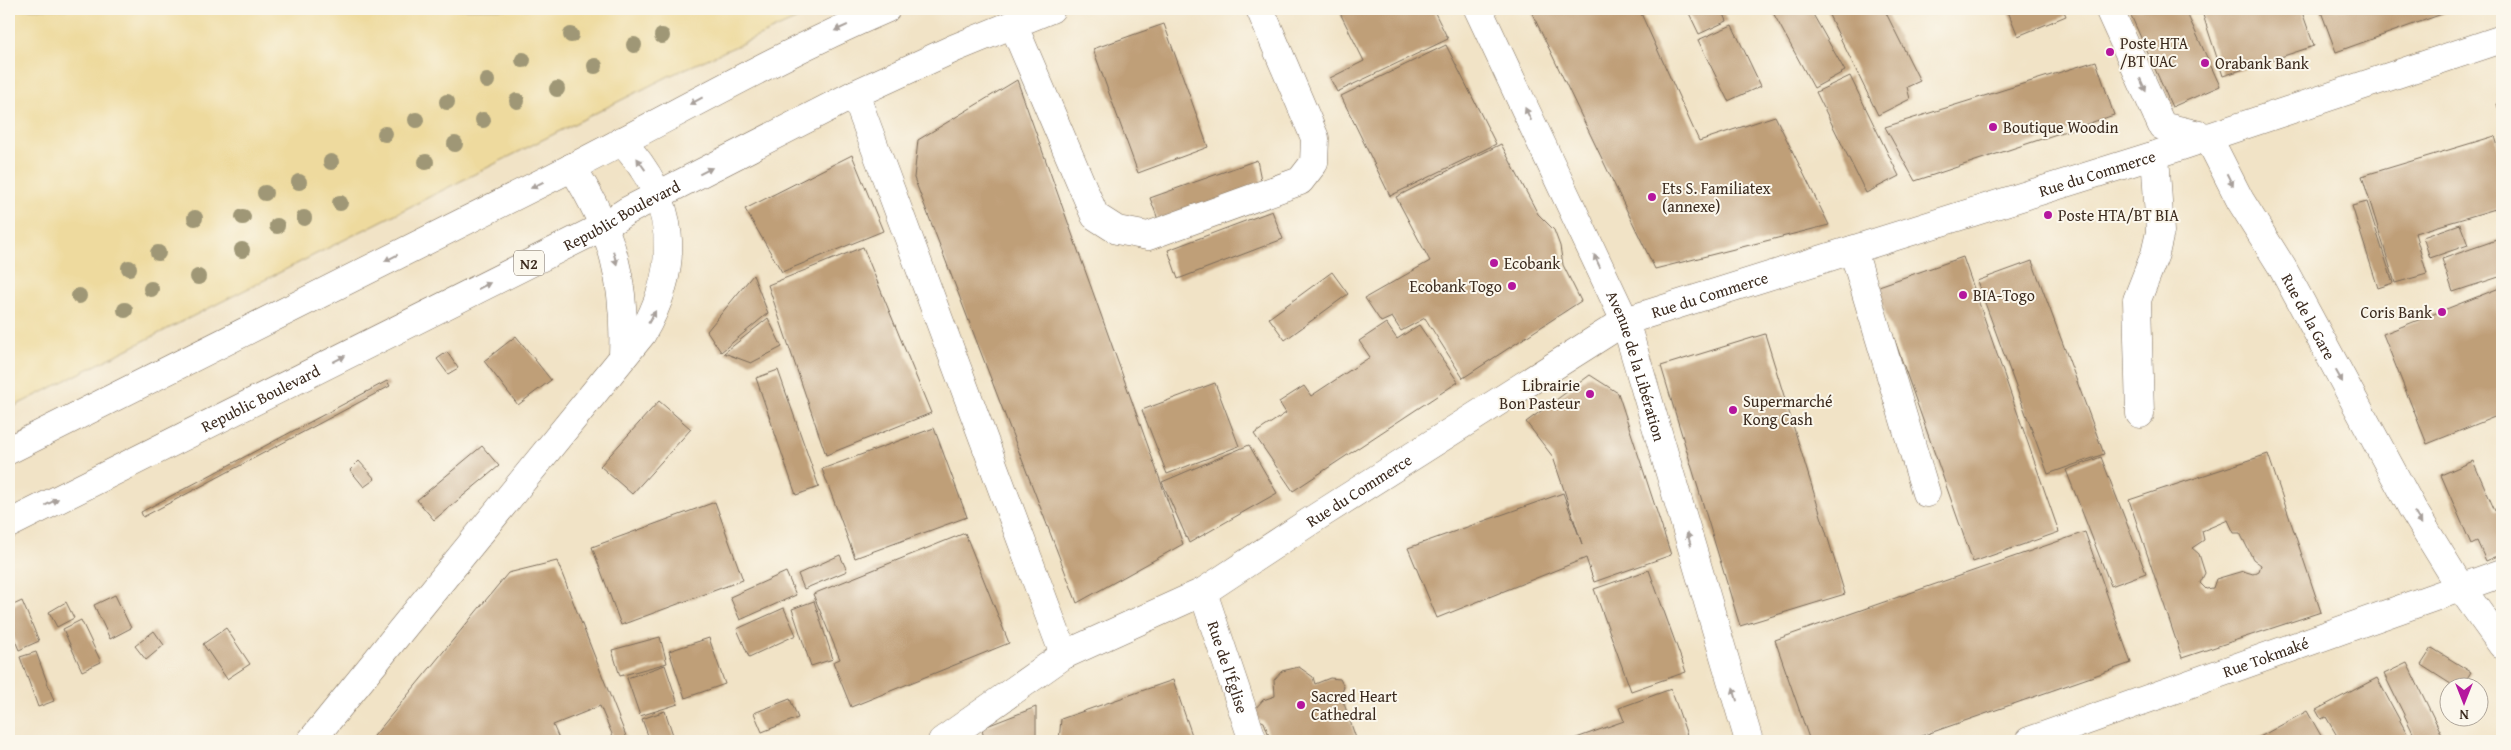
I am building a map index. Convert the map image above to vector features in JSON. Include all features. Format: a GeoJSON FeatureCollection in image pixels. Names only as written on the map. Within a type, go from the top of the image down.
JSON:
{"type":"FeatureCollection","features":[{"type":"Feature","properties":{"kind":"main road"},"geometry":{"type":"LineString","coordinates":[[9,450],[572,167],[734,80],[836,30],[886,9]]}},
{"type":"Feature","properties":{"kind":"main road","name":"Republic Boulevard"},"geometry":{"type":"LineString","coordinates":[[9,524],[604,226],[855,94],[1013,24],[1052,9]]}},
{"type":"Feature","properties":{"kind":"main road"},"geometry":{"type":"LineString","coordinates":[[1013,24],[1095,216],[1117,230],[1148,236],[1300,181],[1314,163],[1315,138],[1260,9]]}},
{"type":"Feature","properties":{"kind":"main road","name":"Avenue de la Libération"},"geometry":{"type":"LineString","coordinates":[[1478,9],[1625,321],[1749,741]]}},
{"type":"Feature","properties":{"kind":"main road"},"geometry":{"type":"LineString","coordinates":[[2110,9],[2162,126],[2208,137]]}},
{"type":"Feature","properties":{"kind":"main road","name":"Rue du Commerce"},"geometry":{"type":"LineString","coordinates":[[942,741],[1064,655],[1203,592],[1312,520],[1625,321],[2155,155],[2502,39]]}},
{"type":"Feature","properties":{"kind":"main road"},"geometry":{"type":"LineString","coordinates":[[855,94],[1064,655]]}},
{"type":"Feature","properties":{"kind":"main road","name":"Rue de la Gare"},"geometry":{"type":"LineString","coordinates":[[2208,137],[2240,200],[2282,267],[2412,508],[2461,588],[2502,644]]}},
{"type":"Feature","properties":{"kind":"main road"},"geometry":{"type":"LineString","coordinates":[[311,741],[642,334],[657,309],[666,282],[669,253],[659,196],[636,157],[621,141]]}},
{"type":"Feature","properties":{"kind":"main road"},"geometry":{"type":"LineString","coordinates":[[2140,414],[2137,300],[2155,254],[2160,232],[2155,155]]}},
{"type":"Feature","properties":{"kind":"main road"},"geometry":{"type":"LineString","coordinates":[[572,167],[604,226],[622,290],[623,356]]}},
{"type":"Feature","properties":{"kind":"main road"},"geometry":{"type":"LineString","coordinates":[[1853,250],[1926,493]]}},
{"type":"Feature","properties":{"kind":"main road","name":"Rue Tokmaké"},"geometry":{"type":"LineString","coordinates":[[2029,741],[2502,573]]}},
{"type":"Feature","properties":{"kind":"main road","name":"Rue de l'Église"},"geometry":{"type":"LineString","coordinates":[[1203,592],[1253,741]]}},
{"type":"Feature","properties":{"kind":"sand"},"geometry":{"type":"Polygon","coordinates":[[[9,9],[820,9],[669,76],[9,409],[9,9]]]}},
{"type":"Feature","properties":{"kind":"building"},"geometry":{"type":"Polygon","coordinates":[[[1338,9],[1433,9],[1448,39],[1337,92],[1330,78],[1364,61],[1338,9]]]}},
{"type":"Feature","properties":{"kind":"building"},"geometry":{"type":"Polygon","coordinates":[[[1530,9],[1639,9],[1699,141],[1775,116],[1829,225],[1655,269],[1530,9]]]}},
{"type":"Feature","properties":{"kind":"building"},"geometry":{"type":"Polygon","coordinates":[[[1687,9],[1722,9],[1727,21],[1699,34],[1687,9]]]}},
{"type":"Feature","properties":{"kind":"building"},"geometry":{"type":"Polygon","coordinates":[[[1771,9],[1810,9],[1845,71],[1814,88],[1771,9]]]}},
{"type":"Feature","properties":{"kind":"building"},"geometry":{"type":"Polygon","coordinates":[[[1826,9],[1884,9],[1920,81],[1907,87],[1910,99],[1878,115],[1826,9]]]}},
{"type":"Feature","properties":{"kind":"building"},"geometry":{"type":"Polygon","coordinates":[[[2007,9],[2063,9],[2066,16],[2018,36],[2007,9]]]}},
{"type":"Feature","properties":{"kind":"building"},"geometry":{"type":"Polygon","coordinates":[[[2134,9],[2185,9],[2220,86],[2172,107],[2129,11],[2134,9]]]}},
{"type":"Feature","properties":{"kind":"building"},"geometry":{"type":"Polygon","coordinates":[[[2201,9],[2301,9],[2314,46],[2223,76],[2201,9]]]}},
{"type":"Feature","properties":{"kind":"building"},"geometry":{"type":"Polygon","coordinates":[[[2320,9],[2456,9],[2336,52],[2320,9]]]}},
{"type":"Feature","properties":{"kind":"building"},"geometry":{"type":"Polygon","coordinates":[[[1164,24],[1208,147],[1138,173],[1093,49],[1164,24]]]}},
{"type":"Feature","properties":{"kind":"building"},"geometry":{"type":"Polygon","coordinates":[[[1732,25],[1761,86],[1728,101],[1698,40],[1732,25]]]}},
{"type":"Feature","properties":{"kind":"building"},"geometry":{"type":"Polygon","coordinates":[[[1446,45],[1496,144],[1390,196],[1341,96],[1446,45]]]}},
{"type":"Feature","properties":{"kind":"building"},"geometry":{"type":"Polygon","coordinates":[[[2096,61],[2114,115],[1915,181],[1885,127],[2096,61]]]}},
{"type":"Feature","properties":{"kind":"building"},"geometry":{"type":"Polygon","coordinates":[[[1850,76],[1899,176],[1866,193],[1816,92],[1850,76]]]}},
{"type":"Feature","properties":{"kind":"building"},"geometry":{"type":"Polygon","coordinates":[[[1017,80],[1183,544],[1077,603],[914,178],[918,140],[1017,80]]]}},
{"type":"Feature","properties":{"kind":"building"},"geometry":{"type":"Polygon","coordinates":[[[2502,102],[2502,119],[2497,104],[2502,102]]]}},
{"type":"Feature","properties":{"kind":"building"},"geometry":{"type":"Polygon","coordinates":[[[2495,136],[2502,161],[2502,207],[2415,233],[2427,274],[2395,283],[2362,176],[2495,136]]]}},
{"type":"Feature","properties":{"kind":"building","name":"Ecobank"},"geometry":{"type":"Polygon","coordinates":[[[1501,144],[1538,214],[1554,230],[1560,246],[1563,265],[1581,301],[1463,378],[1425,318],[1401,331],[1392,317],[1381,322],[1365,298],[1430,261],[1396,197],[1501,144]]]}},
{"type":"Feature","properties":{"kind":"building"},"geometry":{"type":"Polygon","coordinates":[[[852,155],[883,231],[782,272],[745,209],[852,155]]]}},
{"type":"Feature","properties":{"kind":"building"},"geometry":{"type":"Polygon","coordinates":[[[1257,160],[1263,190],[1162,230],[1150,198],[1257,160]]]}},
{"type":"Feature","properties":{"kind":"building"},"geometry":{"type":"Polygon","coordinates":[[[2367,202],[2393,283],[2378,288],[2352,206],[2367,202]]]}},
{"type":"Feature","properties":{"kind":"building"},"geometry":{"type":"Polygon","coordinates":[[[1272,211],[1283,239],[1178,279],[1168,250],[1272,211]]]}},
{"type":"Feature","properties":{"kind":"building"},"geometry":{"type":"Polygon","coordinates":[[[2460,224],[2468,245],[2430,258],[2423,237],[2460,224]]]}},
{"type":"Feature","properties":{"kind":"building"},"geometry":{"type":"Polygon","coordinates":[[[2502,238],[2502,276],[2453,292],[2442,259],[2502,238]]]}},
{"type":"Feature","properties":{"kind":"building"},"geometry":{"type":"Polygon","coordinates":[[[863,247],[931,413],[826,455],[768,285],[863,247]]]}},
{"type":"Feature","properties":{"kind":"building"},"geometry":{"type":"Polygon","coordinates":[[[1963,257],[2059,532],[1973,562],[1876,287],[1963,257]]]}},
{"type":"Feature","properties":{"kind":"building"},"geometry":{"type":"Polygon","coordinates":[[[2032,261],[2104,454],[2048,474],[1977,281],[2032,261]]]}},
{"type":"Feature","properties":{"kind":"building"},"geometry":{"type":"Polygon","coordinates":[[[1332,272],[1348,294],[1285,340],[1269,318],[1332,272]]]}},
{"type":"Feature","properties":{"kind":"building"},"geometry":{"type":"Polygon","coordinates":[[[753,275],[768,313],[721,352],[707,331],[753,275]]]}},
{"type":"Feature","properties":{"kind":"building"},"geometry":{"type":"Polygon","coordinates":[[[2502,287],[2502,414],[2427,444],[2383,334],[2502,287]]]}},
{"type":"Feature","properties":{"kind":"building"},"geometry":{"type":"Polygon","coordinates":[[[768,318],[782,347],[751,363],[724,353],[768,318]]]}},
{"type":"Feature","properties":{"kind":"building"},"geometry":{"type":"Polygon","coordinates":[[[1386,323],[1397,339],[1419,325],[1458,382],[1293,491],[1254,434],[1286,413],[1279,402],[1304,386],[1311,396],[1370,357],[1359,341],[1386,323]]]}},
{"type":"Feature","properties":{"kind":"building"},"geometry":{"type":"Polygon","coordinates":[[[1765,334],[1845,594],[1740,626],[1661,366],[1765,334]]]}},
{"type":"Feature","properties":{"kind":"building"},"geometry":{"type":"Polygon","coordinates":[[[516,336],[551,380],[518,405],[484,361],[516,336]]]}},
{"type":"Feature","properties":{"kind":"building"},"geometry":{"type":"Polygon","coordinates":[[[447,352],[458,368],[448,374],[437,359],[447,352]]]}},
{"type":"Feature","properties":{"kind":"building"},"geometry":{"type":"Polygon","coordinates":[[[778,370],[819,487],[796,495],[756,378],[778,370]]]}},
{"type":"Feature","properties":{"kind":"building"},"geometry":{"type":"Polygon","coordinates":[[[1590,375],[1618,393],[1671,555],[1594,582],[1586,558],[1437,618],[1408,548],[1563,493],[1582,544],[1553,457],[1526,422],[1590,375]]]}},
{"type":"Feature","properties":{"kind":"building"},"geometry":{"type":"Polygon","coordinates":[[[387,381],[390,386],[143,517],[141,512],[387,381]]]}},
{"type":"Feature","properties":{"kind":"building"},"geometry":{"type":"Polygon","coordinates":[[[1215,383],[1239,446],[1167,474],[1142,410],[1215,383]]]}},
{"type":"Feature","properties":{"kind":"building"},"geometry":{"type":"Polygon","coordinates":[[[659,401],[691,429],[632,494],[600,466],[659,401]]]}},
{"type":"Feature","properties":{"kind":"building"},"geometry":{"type":"Polygon","coordinates":[[[934,428],[967,517],[855,558],[822,469],[934,428]]]}},
{"type":"Feature","properties":{"kind":"building"},"geometry":{"type":"Polygon","coordinates":[[[1249,445],[1277,493],[1189,543],[1162,482],[1249,445]]]}},
{"type":"Feature","properties":{"kind":"building"},"geometry":{"type":"Polygon","coordinates":[[[482,446],[499,466],[434,520],[417,500],[482,446]]]}},
{"type":"Feature","properties":{"kind":"building"},"geometry":{"type":"Polygon","coordinates":[[[2268,454],[2321,612],[2182,658],[2129,500],[2268,454]],[[2228,520],[2202,531],[2204,540],[2192,548],[2199,554],[2205,573],[2200,583],[2206,589],[2213,588],[2216,579],[2243,571],[2253,574],[2259,571],[2261,565],[2253,559],[2240,533],[2234,533],[2228,520]]]}},
{"type":"Feature","properties":{"kind":"building"},"geometry":{"type":"Polygon","coordinates":[[[2101,457],[2146,573],[2111,586],[2066,470],[2101,457]]]}},
{"type":"Feature","properties":{"kind":"building"},"geometry":{"type":"Polygon","coordinates":[[[359,461],[375,479],[364,487],[350,470],[359,461]]]}},
{"type":"Feature","properties":{"kind":"building"},"geometry":{"type":"Polygon","coordinates":[[[2473,461],[2495,511],[2502,508],[2502,554],[2486,561],[2477,541],[2471,544],[2441,475],[2473,461]]]}},
{"type":"Feature","properties":{"kind":"building"},"geometry":{"type":"Polygon","coordinates":[[[715,502],[743,580],[621,625],[592,547],[715,502]]]}},
{"type":"Feature","properties":{"kind":"building"},"geometry":{"type":"Polygon","coordinates":[[[2085,532],[2131,663],[1907,741],[1810,741],[1775,640],[2085,532]]]}},
{"type":"Feature","properties":{"kind":"building"},"geometry":{"type":"Polygon","coordinates":[[[965,533],[1009,643],[851,707],[833,662],[840,659],[813,594],[965,533]]]}},
{"type":"Feature","properties":{"kind":"building"},"geometry":{"type":"Polygon","coordinates":[[[840,555],[847,571],[804,589],[798,574],[840,555]]]}},
{"type":"Feature","properties":{"kind":"building"},"geometry":{"type":"Polygon","coordinates":[[[557,561],[628,741],[615,741],[600,706],[553,725],[560,741],[370,741],[508,573],[557,561]]]}},
{"type":"Feature","properties":{"kind":"building"},"geometry":{"type":"Polygon","coordinates":[[[1649,570],[1686,672],[1631,691],[1594,589],[1649,570]]]}},
{"type":"Feature","properties":{"kind":"building"},"geometry":{"type":"Polygon","coordinates":[[[786,572],[796,595],[740,620],[730,597],[786,572]]]}},
{"type":"Feature","properties":{"kind":"building"},"geometry":{"type":"Polygon","coordinates":[[[115,595],[131,628],[110,639],[94,605],[115,595]]]}},
{"type":"Feature","properties":{"kind":"building"},"geometry":{"type":"Polygon","coordinates":[[[22,601],[39,641],[19,650],[9,626],[9,607],[22,601]]]}},
{"type":"Feature","properties":{"kind":"building"},"geometry":{"type":"Polygon","coordinates":[[[814,601],[833,659],[811,666],[792,609],[814,601]]]}},
{"type":"Feature","properties":{"kind":"building"},"geometry":{"type":"Polygon","coordinates":[[[66,602],[74,618],[57,627],[49,612],[66,602]]]}},
{"type":"Feature","properties":{"kind":"building"},"geometry":{"type":"Polygon","coordinates":[[[784,608],[796,635],[749,657],[737,629],[784,608]]]}},
{"type":"Feature","properties":{"kind":"building"},"geometry":{"type":"Polygon","coordinates":[[[81,620],[101,662],[82,671],[63,629],[81,620]]]}},
{"type":"Feature","properties":{"kind":"building"},"geometry":{"type":"Polygon","coordinates":[[[226,628],[250,664],[227,679],[203,644],[226,628]]]}},
{"type":"Feature","properties":{"kind":"building"},"geometry":{"type":"Polygon","coordinates":[[[154,631],[164,645],[146,660],[135,646],[154,631]]]}},
{"type":"Feature","properties":{"kind":"building"},"geometry":{"type":"Polygon","coordinates":[[[660,637],[667,663],[620,676],[612,650],[660,637]]]}},
{"type":"Feature","properties":{"kind":"building"},"geometry":{"type":"Polygon","coordinates":[[[709,638],[725,684],[685,698],[669,651],[709,638]]]}},
{"type":"Feature","properties":{"kind":"building"},"geometry":{"type":"Polygon","coordinates":[[[2432,648],[2471,672],[2467,678],[2441,678],[2421,665],[2432,648]]]}},
{"type":"Feature","properties":{"kind":"building"},"geometry":{"type":"Polygon","coordinates":[[[36,652],[54,701],[38,707],[20,657],[36,652]]]}},
{"type":"Feature","properties":{"kind":"building"},"geometry":{"type":"Polygon","coordinates":[[[2407,663],[2444,739],[2438,741],[2417,741],[2384,674],[2407,663]]]}},
{"type":"Feature","properties":{"kind":"building"},"geometry":{"type":"Polygon","coordinates":[[[665,665],[678,704],[640,716],[627,678],[665,665]]]}},
{"type":"Feature","properties":{"kind":"building","name":"Sacred Heart Cathedral"},"geometry":{"type":"Polygon","coordinates":[[[1299,667],[1313,677],[1315,684],[1330,678],[1340,679],[1344,687],[1341,695],[1357,741],[1271,741],[1264,722],[1257,719],[1254,710],[1263,700],[1275,696],[1274,680],[1282,671],[1299,667]]]}},
{"type":"Feature","properties":{"kind":"building"},"geometry":{"type":"Polygon","coordinates":[[[2377,678],[2411,741],[2340,741],[2326,717],[2321,719],[2316,710],[2377,678]]]}},
{"type":"Feature","properties":{"kind":"building"},"geometry":{"type":"Polygon","coordinates":[[[1173,680],[1194,741],[1059,741],[1061,719],[1173,680]]]}},
{"type":"Feature","properties":{"kind":"building"},"geometry":{"type":"Polygon","coordinates":[[[1671,689],[1689,741],[1568,741],[1624,721],[1619,708],[1671,689]]]}},
{"type":"Feature","properties":{"kind":"building"},"geometry":{"type":"Polygon","coordinates":[[[790,699],[798,718],[762,732],[754,713],[790,699]]]}},
{"type":"Feature","properties":{"kind":"building"},"geometry":{"type":"Polygon","coordinates":[[[1036,707],[1036,741],[984,741],[982,728],[1036,707]]]}},
{"type":"Feature","properties":{"kind":"building"},"geometry":{"type":"Polygon","coordinates":[[[665,711],[675,741],[650,741],[642,719],[665,711]]]}},
{"type":"Feature","properties":{"kind":"building"},"geometry":{"type":"Polygon","coordinates":[[[2307,711],[2324,741],[2257,741],[2256,739],[2307,711]]]}},
{"type":"Feature","properties":{"kind":"place","name":"Poste HTA /BT UAC"},"geometry":{"type":"Point","coordinates":[2110,52]}},
{"type":"Feature","properties":{"kind":"place","name":"Orabank Bank"},"geometry":{"type":"Point","coordinates":[2205,63]}},
{"type":"Feature","properties":{"kind":"place","name":"Boutique Woodin"},"geometry":{"type":"Point","coordinates":[1993,127]}},
{"type":"Feature","properties":{"kind":"place","name":"Ets S. Familiatex (annexe)"},"geometry":{"type":"Point","coordinates":[1652,197]}},
{"type":"Feature","properties":{"kind":"place","name":"Poste HTA/BT BIA"},"geometry":{"type":"Point","coordinates":[2048,215]}},
{"type":"Feature","properties":{"kind":"place","name":"Ecobank"},"geometry":{"type":"Point","coordinates":[1494,263]}},
{"type":"Feature","properties":{"kind":"place","name":"Ecobank Togo"},"geometry":{"type":"Point","coordinates":[1512,286]}},
{"type":"Feature","properties":{"kind":"place","name":"BIA-Togo"},"geometry":{"type":"Point","coordinates":[1963,295]}},
{"type":"Feature","properties":{"kind":"place","name":"Coris Bank"},"geometry":{"type":"Point","coordinates":[2442,312]}},
{"type":"Feature","properties":{"kind":"place","name":"Librairie Bon Pasteur"},"geometry":{"type":"Point","coordinates":[1590,394]}},
{"type":"Feature","properties":{"kind":"place","name":"Supermarché Kong Cash"},"geometry":{"type":"Point","coordinates":[1733,410]}},
{"type":"Feature","properties":{"kind":"place","name":"Sacred Heart Cathedral"},"geometry":{"type":"Point","coordinates":[1301,705]}}]}
